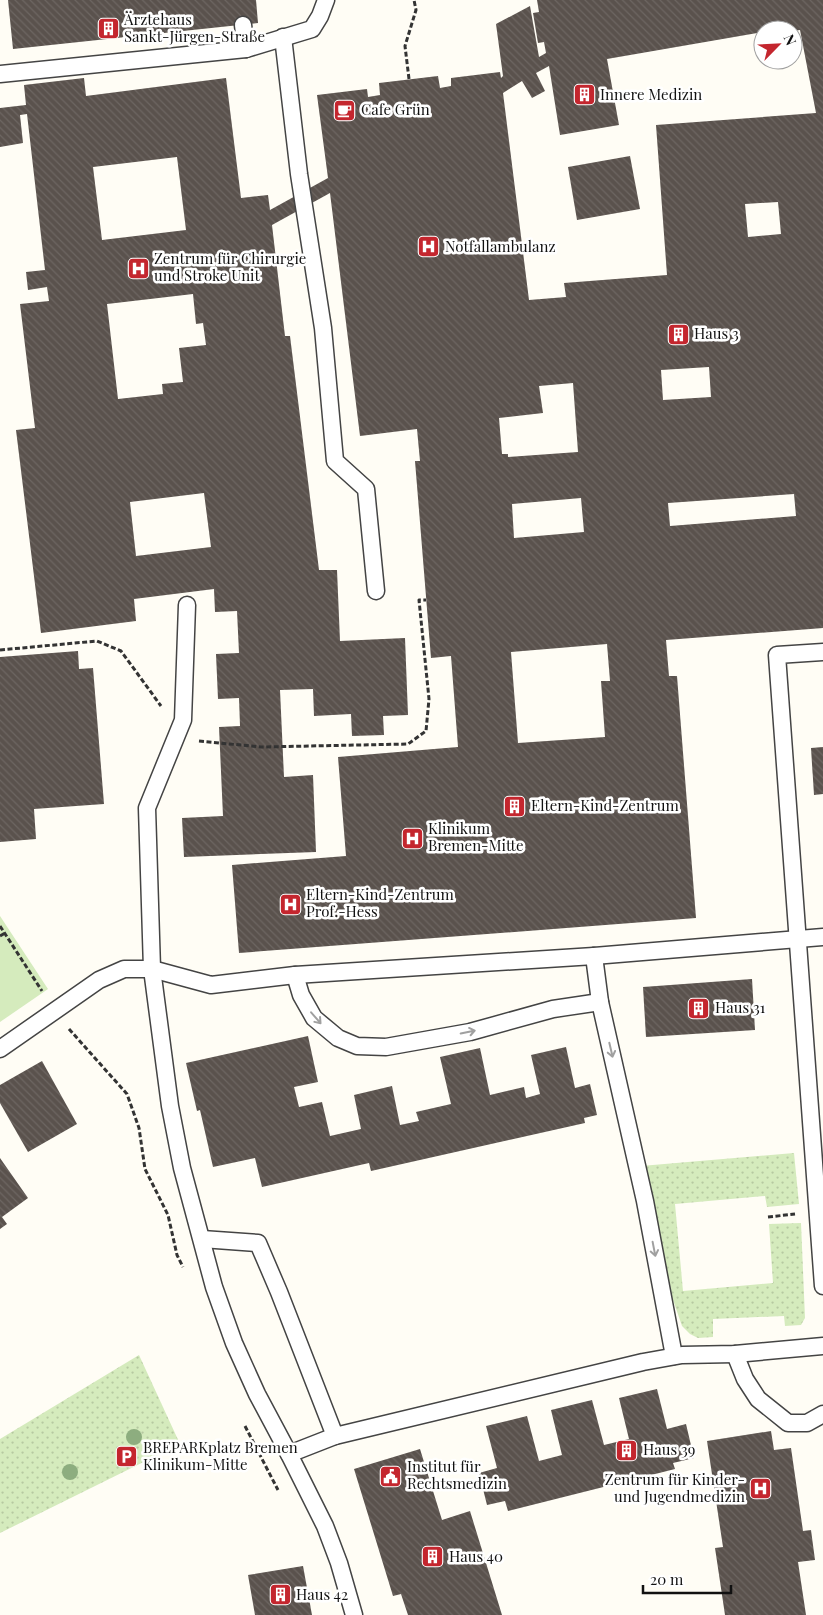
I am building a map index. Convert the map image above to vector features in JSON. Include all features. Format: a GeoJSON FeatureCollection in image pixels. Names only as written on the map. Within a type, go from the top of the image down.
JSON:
{"type":"FeatureCollection","features":[{"type":"Feature","properties":{"kind":"lane"},"geometry":{"type":"LineString","coordinates":[[0,74],[246,49],[312,29],[320,16],[326,0]]}},
{"type":"Feature","properties":{"kind":"lane"},"geometry":{"type":"LineString","coordinates":[[243,24],[246,49]]}},
{"type":"Feature","properties":{"kind":"lane"},"geometry":{"type":"LineString","coordinates":[[283,37],[300,174],[323,328],[335,461],[366,489],[376,591]]}},
{"type":"Feature","properties":{"kind":"lane"},"geometry":{"type":"LineString","coordinates":[[187,605],[183,720],[147,808],[152,970],[170,1106],[182,1168],[214,1287],[234,1343],[257,1394],[290,1454],[325,1526],[339,1562],[354,1615]]}},
{"type":"Feature","properties":{"kind":"lane"},"geometry":{"type":"LineString","coordinates":[[823,652],[777,655],[798,939],[820,1191],[823,1286]]}},
{"type":"Feature","properties":{"kind":"lane"},"geometry":{"type":"LineString","coordinates":[[0,1050],[99,980],[124,969],[152,970],[211,985],[295,975],[594,956],[823,937]]}},
{"type":"Feature","properties":{"kind":"lane"},"geometry":{"type":"LineString","coordinates":[[594,956],[600,1002],[645,1201],[674,1356]]}},
{"type":"Feature","properties":{"kind":"lane"},"geometry":{"type":"LineString","coordinates":[[295,975],[301,995],[314,1018],[338,1038],[357,1046],[386,1047],[470,1032],[553,1009],[600,1002]]}},
{"type":"Feature","properties":{"kind":"lane"},"geometry":{"type":"LineString","coordinates":[[202,1239],[258,1243],[335,1436]]}},
{"type":"Feature","properties":{"kind":"lane"},"geometry":{"type":"LineString","coordinates":[[290,1454],[335,1436],[643,1362],[674,1356],[735,1354],[823,1346]]}},
{"type":"Feature","properties":{"kind":"lane"},"geometry":{"type":"LineString","coordinates":[[735,1354],[745,1379],[758,1399],[788,1423],[807,1423],[823,1414]]}},
{"type":"Feature","properties":{"kind":"path"},"geometry":{"type":"LineString","coordinates":[[409,79],[404,46],[416,10],[414,0]]}},
{"type":"Feature","properties":{"kind":"path"},"geometry":{"type":"LineString","coordinates":[[0,650],[97,641],[121,651],[177,735],[261,747],[408,744],[426,731],[429,699],[419,600],[426,600]]}},
{"type":"Feature","properties":{"kind":"path"},"geometry":{"type":"LineString","coordinates":[[0,926],[55,1011]]}},
{"type":"Feature","properties":{"kind":"path"},"geometry":{"type":"LineString","coordinates":[[0,936],[5,933]]}},
{"type":"Feature","properties":{"kind":"green space"},"geometry":{"type":"Polygon","coordinates":[[[0,916],[48,989],[0,1022],[0,916]]]}},
{"type":"Feature","properties":{"kind":"green space"},"geometry":{"type":"Polygon","coordinates":[[[794,1153],[799,1204],[767,1207],[765,1196],[675,1204],[683,1291],[773,1283],[769,1224],[801,1223],[805,1318],[801,1325],[785,1326],[784,1316],[713,1319],[713,1337],[698,1338],[690,1334],[682,1326],[671,1294],[641,1166],[794,1153]]]}},
{"type":"Feature","properties":{"kind":"green space"},"geometry":{"type":"Polygon","coordinates":[[[139,1355],[180,1444],[0,1533],[0,1439],[139,1355]]]}},
{"type":"Feature","properties":{"kind":"building","name":"Ärztehaus Sankt-Jürgen-Straße"},"geometry":{"type":"Polygon","coordinates":[[[8,0],[256,0],[258,23],[13,49],[8,0]]]}},
{"type":"Feature","properties":{"kind":"building"},"geometry":{"type":"Polygon","coordinates":[[[537,0],[823,0],[823,628],[666,640],[669,676],[677,676],[696,918],[239,953],[232,865],[346,856],[338,757],[458,747],[451,656],[431,658],[415,461],[420,461],[417,429],[360,436],[330,193],[272,225],[285,336],[290,336],[319,570],[337,570],[340,641],[405,638],[408,715],[383,716],[384,735],[352,736],[351,714],[314,716],[313,689],[280,690],[284,777],[313,775],[316,852],[184,857],[182,818],[223,816],[219,727],[240,726],[239,698],[218,699],[216,654],[239,653],[237,611],[215,612],[214,589],[134,599],[136,621],[41,633],[16,430],[35,428],[20,304],[49,301],[47,287],[28,290],[26,272],[45,270],[27,114],[20,115],[23,143],[0,147],[0,108],[26,105],[24,85],[84,78],[86,96],[226,78],[241,198],[268,195],[270,210],[328,178],[317,95],[367,89],[368,97],[380,95],[379,83],[438,76],[440,88],[451,86],[451,78],[500,72],[501,78],[503,76],[496,24],[530,6],[539,57],[546,53],[544,42],[538,43],[533,13],[539,12],[537,0]],[[753,20],[753,34],[607,59],[619,125],[560,135],[549,66],[536,73],[545,91],[532,98],[522,81],[503,93],[529,300],[566,297],[564,283],[667,275],[656,125],[816,113],[803,46],[803,20],[753,20]],[[177,157],[93,167],[102,240],[186,230],[177,157]],[[778,202],[745,204],[748,237],[781,234],[778,202]],[[193,294],[107,304],[118,399],[163,394],[162,384],[183,382],[179,348],[206,345],[203,323],[196,324],[193,294]],[[709,367],[661,370],[663,400],[711,397],[709,367]],[[573,383],[539,386],[543,413],[499,418],[502,454],[508,454],[508,457],[578,452],[573,383]],[[204,493],[130,502],[136,556],[211,547],[204,493]],[[794,494],[668,503],[670,526],[796,516],[794,494]],[[581,498],[512,504],[514,538],[584,532],[581,498]],[[607,644],[511,652],[518,743],[605,737],[601,681],[610,681],[607,644]]]}},
{"type":"Feature","properties":{"kind":"building"},"geometry":{"type":"Polygon","coordinates":[[[630,156],[640,209],[577,220],[568,167],[630,156]]]}},
{"type":"Feature","properties":{"kind":"building"},"geometry":{"type":"Polygon","coordinates":[[[78,651],[79,669],[93,668],[104,804],[34,809],[36,839],[0,842],[0,657],[78,651]]]}},
{"type":"Feature","properties":{"kind":"building"},"geometry":{"type":"Polygon","coordinates":[[[823,747],[823,794],[814,795],[811,748],[823,747]]]}},
{"type":"Feature","properties":{"kind":"building","name":"Haus 31"},"geometry":{"type":"Polygon","coordinates":[[[752,979],[755,1030],[646,1037],[643,987],[752,979]]]}},
{"type":"Feature","properties":{"kind":"building"},"geometry":{"type":"Polygon","coordinates":[[[308,1036],[318,1082],[294,1087],[299,1107],[322,1102],[330,1136],[361,1129],[354,1095],[392,1086],[400,1125],[419,1121],[416,1112],[451,1104],[440,1057],[480,1048],[490,1095],[524,1087],[526,1098],[540,1094],[531,1055],[566,1047],[575,1088],[590,1084],[597,1115],[584,1118],[585,1123],[371,1171],[369,1163],[262,1187],[255,1158],[213,1167],[200,1110],[197,1111],[186,1063],[308,1036]]]}},
{"type":"Feature","properties":{"kind":"building"},"geometry":{"type":"Polygon","coordinates":[[[42,1061],[77,1124],[28,1152],[0,1103],[0,1085],[42,1061]]]}},
{"type":"Feature","properties":{"kind":"building"},"geometry":{"type":"Polygon","coordinates":[[[0,1158],[28,1198],[2,1217],[7,1224],[0,1229],[0,1158]]]}},
{"type":"Feature","properties":{"kind":"building","name":"Haus 39"},"geometry":{"type":"Polygon","coordinates":[[[657,1389],[667,1429],[686,1424],[694,1458],[673,1463],[675,1469],[508,1511],[505,1501],[487,1505],[479,1473],[497,1468],[486,1426],[527,1416],[539,1461],[562,1455],[551,1410],[592,1400],[604,1445],[629,1439],[619,1398],[657,1389]]]}},
{"type":"Feature","properties":{"kind":"building"},"geometry":{"type":"Polygon","coordinates":[[[771,1431],[774,1450],[791,1448],[803,1531],[811,1530],[815,1560],[798,1562],[806,1615],[725,1615],[715,1548],[723,1547],[707,1441],[771,1431]]]}},
{"type":"Feature","properties":{"kind":"building","name":"Haus 40"},"geometry":{"type":"Polygon","coordinates":[[[420,1449],[442,1520],[470,1511],[502,1615],[408,1615],[401,1594],[393,1596],[354,1469],[420,1449]]]}},
{"type":"Feature","properties":{"kind":"building","name":"Haus 42"},"geometry":{"type":"Polygon","coordinates":[[[303,1566],[312,1615],[255,1615],[248,1575],[303,1566]]]}},
{"type":"Feature","properties":{"kind":"place","name":"Ärztehaus Sankt-Jürgen-Straße"},"geometry":{"type":"Point","coordinates":[108,29]}},
{"type":"Feature","properties":{"kind":"place","name":"Innere Medizin"},"geometry":{"type":"Point","coordinates":[584,95]}},
{"type":"Feature","properties":{"kind":"place","name":"Cafe Grün"},"geometry":{"type":"Point","coordinates":[345,110]}},
{"type":"Feature","properties":{"kind":"place","name":"Notfallambulanz"},"geometry":{"type":"Point","coordinates":[429,247]}},
{"type":"Feature","properties":{"kind":"place","name":"Zentrum für Chirurgie und Stroke Unit"},"geometry":{"type":"Point","coordinates":[138,268]}},
{"type":"Feature","properties":{"kind":"place","name":"Haus 3"},"geometry":{"type":"Point","coordinates":[678,334]}},
{"type":"Feature","properties":{"kind":"place","name":"Eltern-Kind-Zentrum"},"geometry":{"type":"Point","coordinates":[515,806]}},
{"type":"Feature","properties":{"kind":"place","name":"Klinikum Bremen-Mitte"},"geometry":{"type":"Point","coordinates":[412,838]}},
{"type":"Feature","properties":{"kind":"place","name":"Eltern-Kind-Zentrum Prof.-Hess"},"geometry":{"type":"Point","coordinates":[290,904]}},
{"type":"Feature","properties":{"kind":"place","name":"Haus 31"},"geometry":{"type":"Point","coordinates":[699,1008]}},
{"type":"Feature","properties":{"kind":"place","name":"Haus 39"},"geometry":{"type":"Point","coordinates":[627,1450]}},
{"type":"Feature","properties":{"kind":"place","name":"BREPARKplatz Bremen Klinikum-Mitte"},"geometry":{"type":"Point","coordinates":[127,1457]}},
{"type":"Feature","properties":{"kind":"place","name":"Institut für Rechtsmedizin"},"geometry":{"type":"Point","coordinates":[391,1476]}},
{"type":"Feature","properties":{"kind":"place","name":"Zentrum für Kinder- und Jugendmedizin"},"geometry":{"type":"Point","coordinates":[761,1489]}},
{"type":"Feature","properties":{"kind":"place","name":"Haus 40"},"geometry":{"type":"Point","coordinates":[433,1557]}},
{"type":"Feature","properties":{"kind":"place","name":"Haus 42"},"geometry":{"type":"Point","coordinates":[280,1595]}}]}
